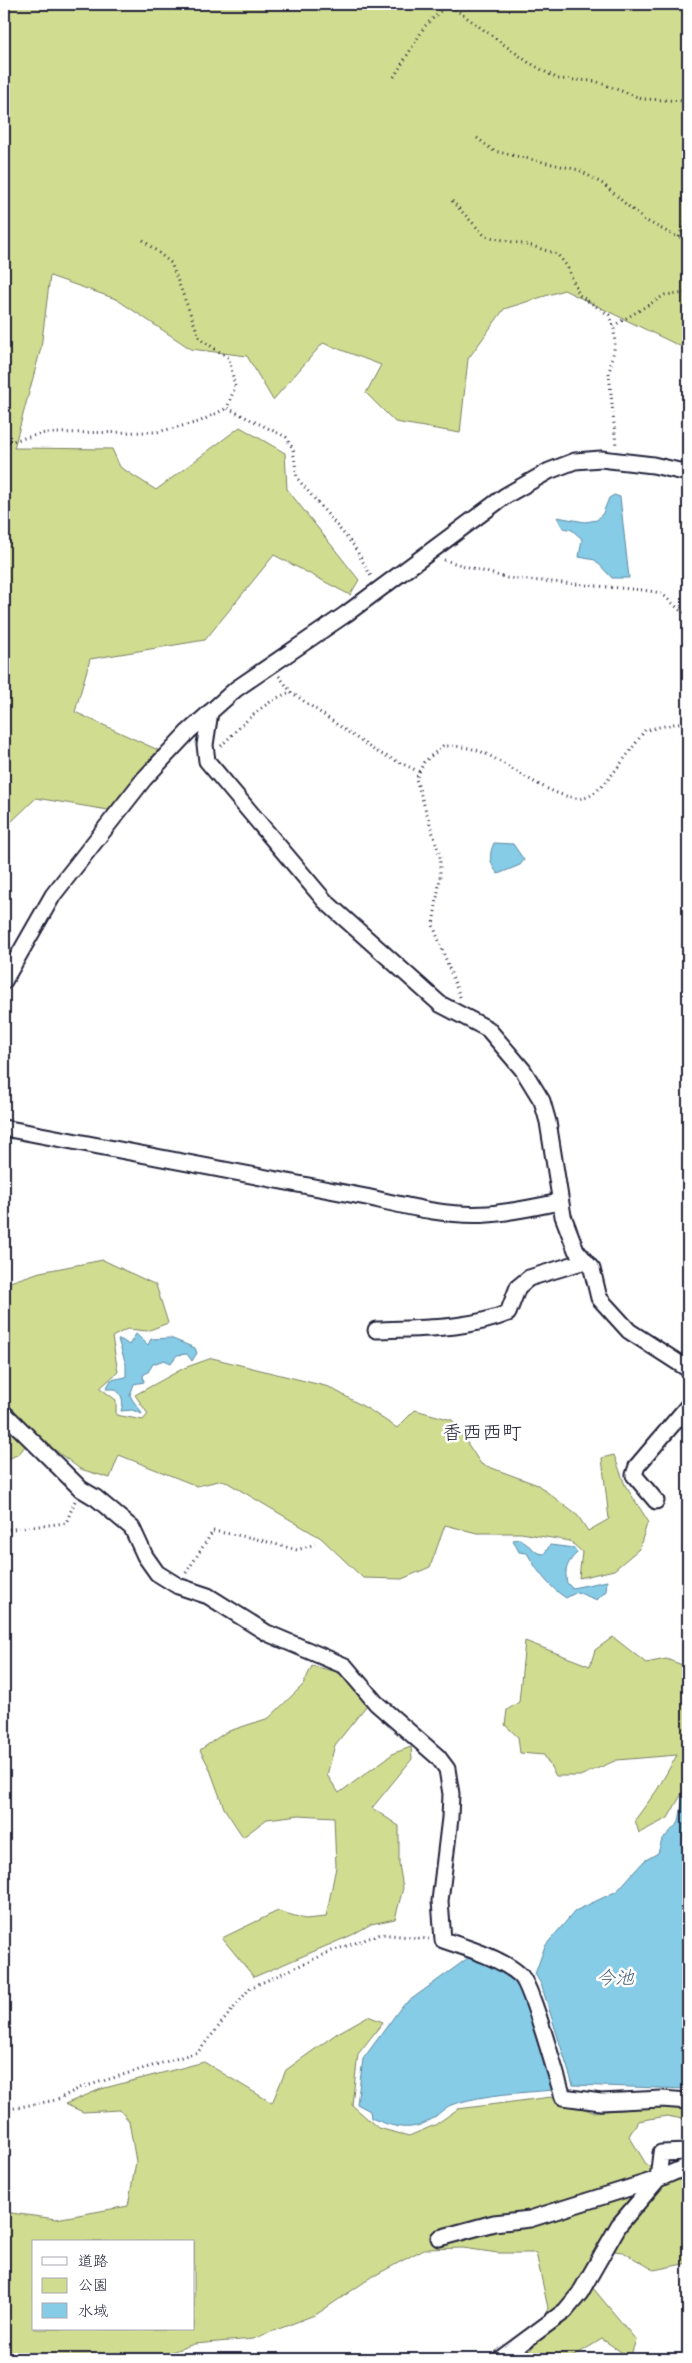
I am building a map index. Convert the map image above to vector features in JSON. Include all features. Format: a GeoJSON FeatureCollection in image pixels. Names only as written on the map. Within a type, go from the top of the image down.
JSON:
{"type":"FeatureCollection","features":[{"type":"Feature","properties":{"kind":"street"},"geometry":{"type":"LineString","coordinates":[[4,980],[53,895],[144,779],[210,712],[236,689],[378,590],[505,496],[549,471],[575,461],[601,459],[653,465],[688,472]]}},
{"type":"Feature","properties":{"kind":"street"},"geometry":{"type":"LineString","coordinates":[[210,712],[206,745],[207,761],[325,901],[440,1004],[488,1029],[523,1070],[542,1101],[548,1122],[563,1216],[576,1250],[592,1270],[599,1298],[630,1331],[688,1369]]}},
{"type":"Feature","properties":{"kind":"street"},"geometry":{"type":"LineString","coordinates":[[4,1128],[415,1208],[486,1214],[525,1210],[560,1202]]}},
{"type":"Feature","properties":{"kind":"street"},"geometry":{"type":"LineString","coordinates":[[376,1330],[467,1325],[491,1320],[508,1313],[518,1287],[529,1278],[585,1261]]}},
{"type":"Feature","properties":{"kind":"street"},"geometry":{"type":"LineString","coordinates":[[656,1501],[634,1475],[636,1466],[688,1406]]}},
{"type":"Feature","properties":{"kind":"street"},"geometry":{"type":"LineString","coordinates":[[4,1413],[18,1428],[34,1440],[60,1471],[80,1489],[96,1498],[132,1528],[145,1556],[157,1573],[178,1586],[208,1596],[267,1633],[345,1666],[376,1703],[438,1757],[447,1769],[451,1794],[440,1901],[444,1940],[473,1950],[521,1975],[530,1992],[563,2096],[601,2102],[662,2099],[688,2101]]}},
{"type":"Feature","properties":{"kind":"street"},"geometry":{"type":"LineString","coordinates":[[500,2359],[565,2311],[580,2294],[619,2225],[658,2179],[661,2153],[688,2152]]}},
{"type":"Feature","properties":{"kind":"street"},"geometry":{"type":"LineString","coordinates":[[439,2238],[494,2224],[530,2219],[658,2179],[688,2166]]}},
{"type":"Feature","properties":{"kind":"path"},"geometry":{"type":"LineString","coordinates":[[394,77],[425,26],[448,4],[528,62],[558,78],[595,81],[643,99],[688,101]]}},
{"type":"Feature","properties":{"kind":"path"},"geometry":{"type":"LineString","coordinates":[[477,138],[494,151],[579,170],[603,184],[642,219],[688,240]]}},
{"type":"Feature","properties":{"kind":"path"},"geometry":{"type":"LineString","coordinates":[[452,201],[485,236],[532,246],[557,254],[567,266],[579,295],[609,315],[613,326],[615,345],[609,373],[618,461]]}},
{"type":"Feature","properties":{"kind":"path"},"geometry":{"type":"LineString","coordinates":[[680,237],[688,216]]}},
{"type":"Feature","properties":{"kind":"path"},"geometry":{"type":"LineString","coordinates":[[4,443],[45,434],[157,432],[199,422],[227,408],[234,387],[229,358],[200,339],[171,263],[143,240]]}},
{"type":"Feature","properties":{"kind":"path"},"geometry":{"type":"LineString","coordinates":[[613,326],[665,295],[688,293]]}},
{"type":"Feature","properties":{"kind":"path"},"geometry":{"type":"LineString","coordinates":[[227,408],[286,436],[294,449],[297,478],[354,546],[378,590]]}},
{"type":"Feature","properties":{"kind":"path"},"geometry":{"type":"LineString","coordinates":[[427,554],[468,568],[507,578],[661,593],[680,610],[688,614]]}},
{"type":"Feature","properties":{"kind":"path"},"geometry":{"type":"LineString","coordinates":[[271,666],[291,692],[374,751],[420,772]]}},
{"type":"Feature","properties":{"kind":"path"},"geometry":{"type":"LineString","coordinates":[[207,761],[253,714],[277,697],[291,692]]}},
{"type":"Feature","properties":{"kind":"path"},"geometry":{"type":"LineString","coordinates":[[468,1019],[433,925],[440,878],[440,856],[416,779],[424,762],[443,746],[464,747],[483,752],[558,794],[574,799],[591,796],[618,767],[645,730],[688,721]]}},
{"type":"Feature","properties":{"kind":"path"},"geometry":{"type":"LineString","coordinates":[[4,1530],[66,1522],[80,1489]]}},
{"type":"Feature","properties":{"kind":"path"},"geometry":{"type":"LineString","coordinates":[[178,1586],[213,1531],[253,1538],[296,1550],[315,1544]]}},
{"type":"Feature","properties":{"kind":"path"},"geometry":{"type":"LineString","coordinates":[[4,2110],[56,2100],[80,2088],[198,2052],[250,1988],[332,1951],[381,1934],[444,1940]]}},
{"type":"Feature","properties":{"kind":"green space"},"geometry":{"type":"Polygon","coordinates":[[[4,4],[688,4],[688,350],[564,290],[504,309],[468,359],[460,433],[395,422],[366,393],[381,365],[323,343],[273,400],[247,356],[191,349],[116,299],[50,276],[41,348],[14,448],[112,449],[120,467],[156,490],[240,427],[285,453],[287,489],[359,580],[350,595],[274,555],[205,640],[90,659],[75,712],[158,750],[108,810],[36,798],[10,823],[4,816],[4,4]]]}},
{"type":"Feature","properties":{"kind":"green space"},"geometry":{"type":"Polygon","coordinates":[[[103,1260],[156,1285],[168,1323],[147,1331],[127,1329],[112,1337],[118,1372],[100,1388],[116,1400],[116,1415],[143,1420],[148,1414],[135,1395],[184,1368],[212,1358],[329,1387],[397,1428],[415,1410],[452,1420],[481,1464],[538,1485],[578,1516],[588,1531],[609,1519],[602,1458],[614,1455],[625,1485],[648,1521],[639,1549],[614,1570],[579,1578],[582,1552],[570,1541],[521,1533],[477,1533],[445,1525],[430,1567],[402,1579],[363,1578],[321,1538],[223,1480],[197,1486],[119,1455],[110,1478],[80,1469],[34,1434],[19,1454],[4,1461],[4,1284],[40,1272],[103,1260]]]}},
{"type":"Feature","properties":{"kind":"green space"},"geometry":{"type":"Polygon","coordinates":[[[613,1637],[646,1663],[666,1659],[688,1667],[688,1788],[684,1790],[668,1818],[639,1833],[635,1820],[657,1790],[677,1755],[617,1760],[580,1776],[556,1776],[544,1755],[520,1753],[518,1737],[505,1725],[507,1710],[519,1702],[525,1641],[590,1666],[595,1650],[613,1637]]]}},
{"type":"Feature","properties":{"kind":"green space"},"geometry":{"type":"Polygon","coordinates":[[[312,1666],[339,1672],[367,1705],[335,1745],[327,1775],[339,1793],[394,1753],[411,1747],[412,1759],[372,1808],[399,1826],[399,1864],[403,1888],[395,1919],[371,1924],[352,1935],[254,1977],[222,1938],[278,1911],[305,1919],[326,1917],[336,1867],[334,1817],[299,1815],[267,1819],[243,1837],[224,1808],[209,1767],[200,1750],[226,1732],[269,1718],[303,1685],[312,1666]]]}},
{"type":"Feature","properties":{"kind":"green space"},"geometry":{"type":"Polygon","coordinates":[[[368,2016],[383,2022],[358,2054],[352,2105],[378,2128],[409,2136],[435,2125],[458,2109],[551,2097],[593,2112],[668,2106],[688,2108],[688,2120],[667,2116],[638,2121],[629,2136],[646,2164],[670,2183],[688,2177],[688,2263],[654,2270],[623,2252],[596,2249],[583,2276],[636,2340],[630,2358],[602,2339],[569,2359],[520,2359],[532,2348],[548,2308],[536,2253],[498,2253],[463,2248],[424,2249],[372,2277],[317,2314],[253,2339],[194,2344],[151,2359],[4,2359],[4,2212],[56,2219],[128,2206],[136,2162],[129,2121],[120,2110],[83,2112],[65,2104],[101,2089],[204,2062],[272,2103],[286,2070],[336,2034],[368,2016]]]}},
{"type":"Feature","properties":{"kind":"water"},"geometry":{"type":"Polygon","coordinates":[[[614,495],[620,497],[629,578],[612,578],[595,560],[579,557],[582,539],[572,530],[563,528],[557,517],[585,522],[597,520],[603,513],[609,498],[614,495]]]}},
{"type":"Feature","properties":{"kind":"water"},"geometry":{"type":"Polygon","coordinates":[[[494,843],[513,844],[524,860],[520,865],[498,874],[491,860],[494,843]]]}},
{"type":"Feature","properties":{"kind":"water"},"geometry":{"type":"Polygon","coordinates":[[[136,1334],[148,1345],[151,1339],[170,1338],[195,1348],[197,1353],[192,1361],[187,1354],[177,1355],[171,1363],[164,1360],[153,1364],[148,1372],[143,1375],[144,1382],[134,1384],[130,1395],[142,1414],[132,1410],[121,1411],[123,1402],[120,1394],[115,1389],[106,1389],[111,1380],[126,1377],[126,1364],[118,1340],[122,1340],[129,1345],[136,1334]]]}},
{"type":"Feature","properties":{"kind":"water"},"geometry":{"type":"Polygon","coordinates":[[[520,1539],[538,1553],[544,1554],[550,1545],[574,1548],[577,1553],[567,1566],[567,1583],[572,1588],[607,1581],[606,1591],[597,1600],[577,1592],[566,1598],[544,1578],[527,1553],[519,1552],[513,1540],[520,1539]]]}},
{"type":"Feature","properties":{"kind":"water","name":"今池"},"geometry":{"type":"Polygon","coordinates":[[[688,1795],[688,2089],[573,2085],[541,1984],[535,1974],[545,1946],[575,1911],[617,1891],[644,1861],[658,1853],[662,1840],[679,1822],[683,1798],[688,1795]]]}},
{"type":"Feature","properties":{"kind":"water"},"geometry":{"type":"Polygon","coordinates":[[[468,1958],[493,1967],[520,1985],[553,2090],[503,2094],[454,2104],[448,2106],[432,2119],[417,2126],[394,2126],[371,2118],[370,2111],[357,2104],[363,2059],[402,2006],[468,1958]]]}},
{"type":"Feature","properties":{"kind":"district","name":"香西西町"},"geometry":{"type":"Point","coordinates":[482,1432]}}]}
